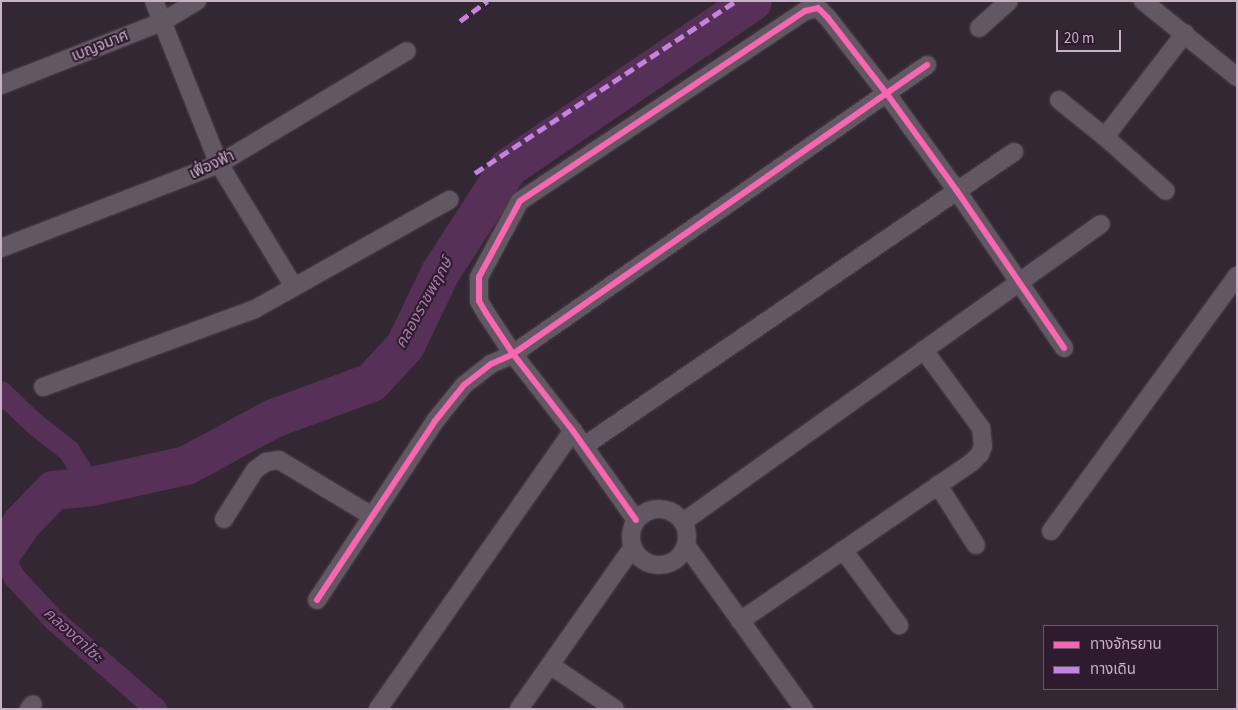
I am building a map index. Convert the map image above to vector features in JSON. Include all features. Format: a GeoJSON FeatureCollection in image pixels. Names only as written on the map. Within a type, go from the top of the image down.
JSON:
{"type":"FeatureCollection","features":[{"type":"Feature","properties":{"kind":"street"},"geometry":{"type":"LineString","coordinates":[[154,1],[219,164],[294,286]]}},
{"type":"Feature","properties":{"kind":"street","name":"เบญจมาศ"},"geometry":{"type":"LineString","coordinates":[[1,86],[162,22],[197,1]]}},
{"type":"Feature","properties":{"kind":"street"},"geometry":{"type":"LineString","coordinates":[[979,28],[1009,1]]}},
{"type":"Feature","properties":{"kind":"street"},"geometry":{"type":"LineString","coordinates":[[1143,1],[1185,33],[1237,77]]}},
{"type":"Feature","properties":{"kind":"street"},"geometry":{"type":"LineString","coordinates":[[636,520],[573,431],[514,354],[479,301],[478,277],[520,201],[804,12],[818,8],[828,18],[887,94],[957,191],[1064,348]]}},
{"type":"Feature","properties":{"kind":"street"},"geometry":{"type":"LineString","coordinates":[[1104,137],[1185,33]]}},
{"type":"Feature","properties":{"kind":"street","name":"เฟื่องฟ้า"},"geometry":{"type":"LineString","coordinates":[[1,248],[219,164],[407,51]]}},
{"type":"Feature","properties":{"kind":"street"},"geometry":{"type":"LineString","coordinates":[[317,600],[435,421],[464,385],[491,364],[514,354],[928,65]]}},
{"type":"Feature","properties":{"kind":"street"},"geometry":{"type":"LineString","coordinates":[[1059,100],[1166,191]]}},
{"type":"Feature","properties":{"kind":"street"},"geometry":{"type":"LineString","coordinates":[[584,446],[1014,152]]}},
{"type":"Feature","properties":{"kind":"street"},"geometry":{"type":"LineString","coordinates":[[43,388],[255,309],[449,200]]}},
{"type":"Feature","properties":{"kind":"street"},"geometry":{"type":"LineString","coordinates":[[683,522],[1102,224]]}},
{"type":"Feature","properties":{"kind":"street"},"geometry":{"type":"LineString","coordinates":[[1051,531],[1237,276]]}},
{"type":"Feature","properties":{"kind":"street"},"geometry":{"type":"LineString","coordinates":[[740,621],[971,463],[980,454],[983,446],[981,428],[924,350]]}},
{"type":"Feature","properties":{"kind":"street"},"geometry":{"type":"LineString","coordinates":[[378,709],[573,431]]}},
{"type":"Feature","properties":{"kind":"street"},"geometry":{"type":"LineString","coordinates":[[224,519],[255,470],[266,462],[279,460],[372,516]]}},
{"type":"Feature","properties":{"kind":"street"},"geometry":{"type":"LineString","coordinates":[[938,485],[976,545]]}},
{"type":"Feature","properties":{"kind":"street"},"geometry":{"type":"LineString","coordinates":[[662,509],[672,512],[683,522],[687,536],[686,546],[682,555],[674,561],[655,566],[638,557],[632,548],[631,529],[636,520],[648,511],[662,509]]}},
{"type":"Feature","properties":{"kind":"street"},"geometry":{"type":"LineString","coordinates":[[686,546],[804,709]]}},
{"type":"Feature","properties":{"kind":"street"},"geometry":{"type":"LineString","coordinates":[[519,709],[632,548]]}},
{"type":"Feature","properties":{"kind":"street"},"geometry":{"type":"LineString","coordinates":[[843,550],[899,626]]}},
{"type":"Feature","properties":{"kind":"street"},"geometry":{"type":"LineString","coordinates":[[550,664],[616,709]]}},
{"type":"Feature","properties":{"kind":"waterway","name":"คลองราชพฤกษ์"},"geometry":{"type":"LineString","coordinates":[[1,552],[22,522],[53,490],[91,486],[186,465],[273,418],[371,382],[405,345],[440,272],[508,167],[752,1]]}},
{"type":"Feature","properties":{"kind":"waterway"},"geometry":{"type":"LineString","coordinates":[[1,392],[36,425],[69,451],[91,486]]}},
{"type":"Feature","properties":{"kind":"waterway","name":"คลองตาโซะ"},"geometry":{"type":"LineString","coordinates":[[1,552],[15,578],[55,621],[156,709]]}},
{"type":"Feature","properties":{"kind":"marked path"},"geometry":{"type":"LineString","coordinates":[[460,21],[488,1]]}},
{"type":"Feature","properties":{"kind":"marked path"},"geometry":{"type":"LineString","coordinates":[[475,173],[736,1]]}},
{"type":"Feature","properties":{"kind":"cycle path"},"geometry":{"type":"LineString","coordinates":[[636,520],[573,431],[513,354],[486,313],[479,301],[479,277],[520,201],[805,11],[818,8],[828,18],[887,94],[957,191],[1064,348]]}},
{"type":"Feature","properties":{"kind":"cycle path"},"geometry":{"type":"LineString","coordinates":[[317,600],[435,421],[464,385],[491,364],[513,354],[927,65]]}}]}
